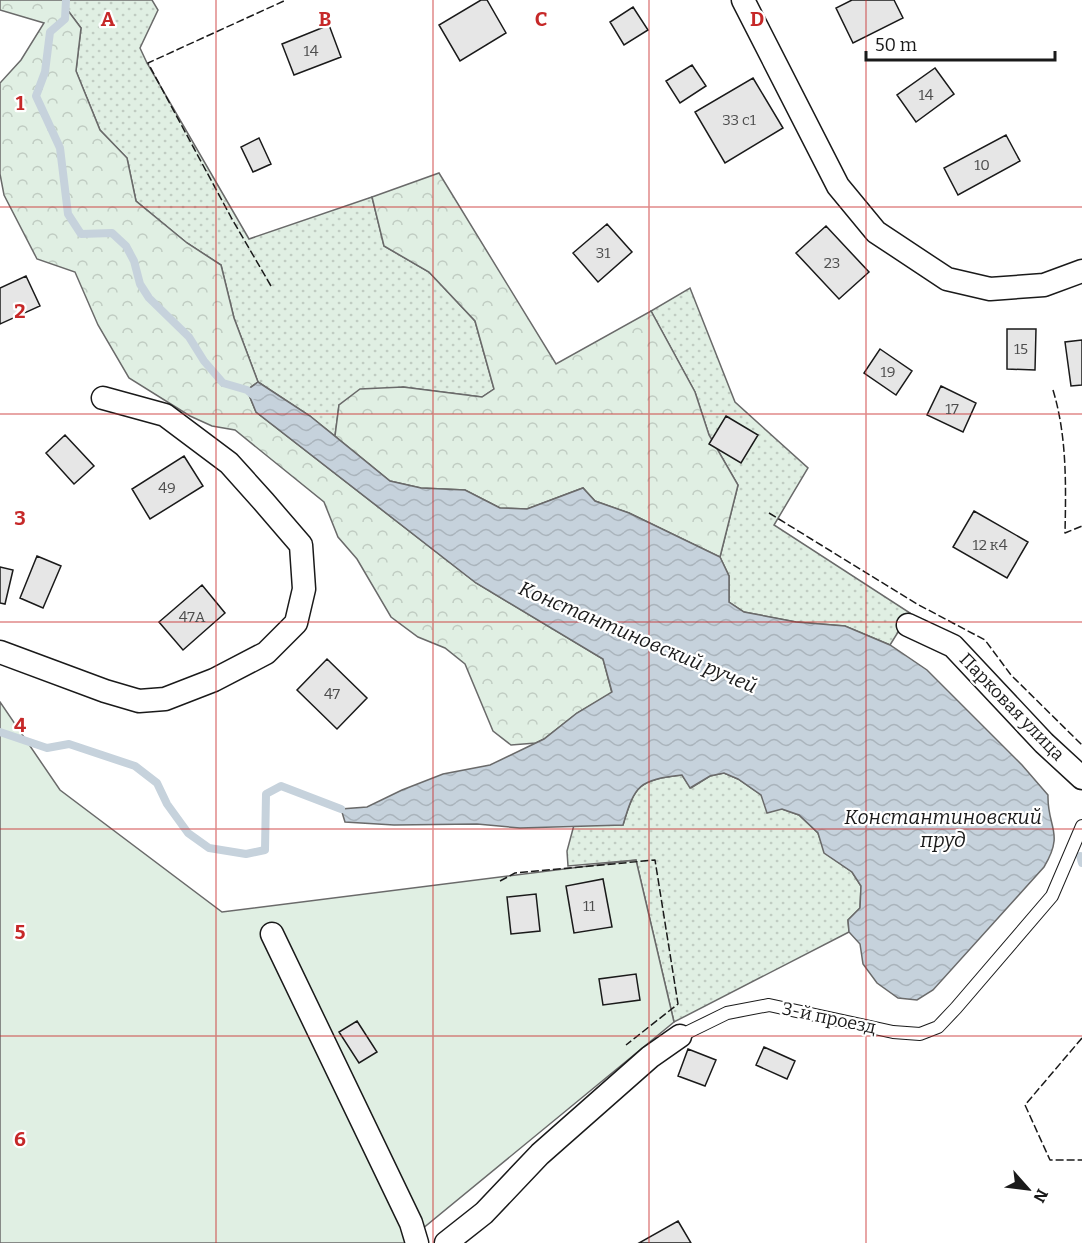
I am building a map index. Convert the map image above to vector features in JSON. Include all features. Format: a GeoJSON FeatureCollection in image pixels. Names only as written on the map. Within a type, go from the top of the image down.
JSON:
{"type":"FeatureCollection","features":[{"type":"Feature","properties":{"kind":"street"},"geometry":{"type":"LineString","coordinates":[[742,0],[838,186],[876,232],[947,279],[990,289],[1044,285],[1082,271]]}},
{"type":"Feature","properties":{"kind":"street"},"geometry":{"type":"LineString","coordinates":[[0,652],[105,692],[139,701],[165,699],[214,680],[266,653],[296,623],[304,589],[301,545],[229,463],[165,415],[103,398]]}},
{"type":"Feature","properties":{"kind":"street","name":"Парковая улица"},"geometry":{"type":"LineString","coordinates":[[908,625],[953,646],[1044,743],[1082,778]]}},
{"type":"Feature","properties":{"kind":"street"},"geometry":{"type":"LineString","coordinates":[[272,934],[411,1223],[417,1243]]}},
{"type":"Feature","properties":{"kind":"street","name":"3-й проезд"},"geometry":{"type":"LineString","coordinates":[[447,1243],[484,1213],[540,1154],[650,1058],[680,1036]]}},
{"type":"Feature","properties":{"kind":"lane","name":"3-й проезд"},"geometry":{"type":"LineString","coordinates":[[680,1036],[727,1013],[769,1005],[893,1032],[920,1034],[938,1027],[1052,896],[1082,826]]}},
{"type":"Feature","properties":{"kind":"green space"},"geometry":{"type":"Polygon","coordinates":[[[0,0],[63,0],[63,4],[81,28],[76,71],[100,130],[127,158],[136,201],[187,243],[221,265],[234,318],[258,382],[247,390],[256,412],[476,583],[603,659],[612,693],[577,713],[544,739],[536,743],[511,745],[493,731],[465,664],[445,648],[418,637],[391,617],[357,559],[338,537],[324,502],[235,430],[212,426],[190,416],[129,378],[98,325],[75,272],[37,259],[4,195],[0,174],[0,83],[21,60],[44,23],[0,10],[0,0]]]}},
{"type":"Feature","properties":{"kind":"green space"},"geometry":{"type":"Polygon","coordinates":[[[63,0],[152,0],[158,10],[140,48],[249,239],[372,197],[384,246],[429,272],[475,321],[494,389],[482,397],[403,387],[339,405],[335,436],[310,416],[258,382],[234,318],[221,265],[187,243],[136,201],[127,158],[100,130],[76,71],[81,28],[63,4],[63,0]]]}},
{"type":"Feature","properties":{"kind":"green space"},"geometry":{"type":"Polygon","coordinates":[[[439,173],[556,364],[651,311],[695,392],[709,435],[738,485],[720,557],[629,513],[595,501],[583,488],[527,509],[500,508],[465,490],[421,488],[390,481],[335,436],[339,405],[360,389],[403,387],[482,397],[494,389],[475,321],[429,272],[384,246],[372,197],[439,173]]]}},
{"type":"Feature","properties":{"kind":"green space"},"geometry":{"type":"Polygon","coordinates":[[[690,288],[735,402],[808,468],[774,525],[910,613],[890,645],[845,626],[796,622],[744,612],[729,602],[729,576],[720,557],[738,485],[709,435],[695,392],[651,311],[690,288]]]}},
{"type":"Feature","properties":{"kind":"green space"},"geometry":{"type":"Polygon","coordinates":[[[0,702],[60,790],[222,912],[636,860],[674,1022],[405,1243],[0,1243],[0,702]]]}},
{"type":"Feature","properties":{"kind":"green space"},"geometry":{"type":"Polygon","coordinates":[[[724,773],[738,779],[782,809],[799,815],[818,833],[825,853],[852,872],[861,886],[860,908],[848,920],[849,932],[674,1022],[636,860],[568,866],[567,851],[574,825],[623,825],[636,792],[648,782],[682,775],[691,788],[710,776],[724,773]]]}},
{"type":"Feature","properties":{"kind":"water","name":"Константиновский пруд"},"geometry":{"type":"Polygon","coordinates":[[[258,382],[310,416],[390,481],[421,488],[465,490],[500,508],[527,509],[583,488],[595,501],[629,513],[720,557],[729,576],[729,602],[744,612],[796,622],[845,626],[890,645],[927,670],[1022,765],[1048,795],[1054,838],[1044,867],[933,990],[917,1000],[898,998],[877,983],[863,964],[860,944],[849,932],[848,920],[860,908],[861,886],[852,872],[824,853],[818,833],[799,815],[782,809],[767,813],[761,795],[738,779],[724,773],[710,776],[690,788],[682,775],[648,782],[636,792],[623,825],[520,828],[477,824],[394,825],[345,822],[341,809],[367,807],[443,774],[490,765],[544,739],[577,713],[612,692],[603,659],[476,583],[256,412],[247,390],[258,382]]]}},
{"type":"Feature","properties":{"kind":"building"},"geometry":{"type":"Polygon","coordinates":[[[481,0],[487,0],[506,33],[460,61],[439,25],[481,0]]]}},
{"type":"Feature","properties":{"kind":"building"},"geometry":{"type":"Polygon","coordinates":[[[852,0],[894,0],[903,18],[853,43],[836,8],[852,0]]]}},
{"type":"Feature","properties":{"kind":"building"},"geometry":{"type":"Polygon","coordinates":[[[633,7],[648,30],[624,45],[610,22],[633,7]]]}},
{"type":"Feature","properties":{"kind":"building"},"geometry":{"type":"Polygon","coordinates":[[[329,25],[341,57],[294,75],[282,44],[329,25]]]}},
{"type":"Feature","properties":{"kind":"building"},"geometry":{"type":"Polygon","coordinates":[[[692,65],[706,86],[680,103],[666,81],[692,65]]]}},
{"type":"Feature","properties":{"kind":"building"},"geometry":{"type":"Polygon","coordinates":[[[935,68],[954,94],[916,122],[897,95],[935,68]]]}},
{"type":"Feature","properties":{"kind":"building"},"geometry":{"type":"Polygon","coordinates":[[[753,78],[783,128],[725,163],[695,112],[753,78]]]}},
{"type":"Feature","properties":{"kind":"building"},"geometry":{"type":"Polygon","coordinates":[[[1006,135],[1020,161],[958,195],[944,168],[1006,135]]]}},
{"type":"Feature","properties":{"kind":"building"},"geometry":{"type":"Polygon","coordinates":[[[259,138],[271,164],[253,172],[241,147],[259,138]]]}},
{"type":"Feature","properties":{"kind":"building"},"geometry":{"type":"Polygon","coordinates":[[[607,224],[632,252],[598,282],[573,253],[607,224]]]}},
{"type":"Feature","properties":{"kind":"building"},"geometry":{"type":"Polygon","coordinates":[[[826,226],[869,272],[839,299],[796,253],[826,226]]]}},
{"type":"Feature","properties":{"kind":"building"},"geometry":{"type":"Polygon","coordinates":[[[26,276],[40,306],[0,324],[0,288],[26,276]]]}},
{"type":"Feature","properties":{"kind":"building"},"geometry":{"type":"Polygon","coordinates":[[[1007,329],[1036,329],[1035,370],[1007,369],[1007,329]]]}},
{"type":"Feature","properties":{"kind":"building"},"geometry":{"type":"Polygon","coordinates":[[[1082,340],[1082,385],[1071,386],[1065,342],[1082,340]]]}},
{"type":"Feature","properties":{"kind":"building"},"geometry":{"type":"Polygon","coordinates":[[[880,349],[912,371],[896,395],[864,373],[880,349]]]}},
{"type":"Feature","properties":{"kind":"building"},"geometry":{"type":"Polygon","coordinates":[[[941,386],[976,403],[963,432],[927,415],[941,386]]]}},
{"type":"Feature","properties":{"kind":"building"},"geometry":{"type":"Polygon","coordinates":[[[726,416],[758,435],[741,463],[709,444],[726,416]]]}},
{"type":"Feature","properties":{"kind":"building"},"geometry":{"type":"Polygon","coordinates":[[[65,435],[94,466],[74,484],[46,453],[65,435]]]}},
{"type":"Feature","properties":{"kind":"building"},"geometry":{"type":"Polygon","coordinates":[[[184,456],[203,486],[150,519],[132,489],[184,456]]]}},
{"type":"Feature","properties":{"kind":"building"},"geometry":{"type":"Polygon","coordinates":[[[974,511],[1028,542],[1007,578],[953,547],[974,511]]]}},
{"type":"Feature","properties":{"kind":"building"},"geometry":{"type":"Polygon","coordinates":[[[37,556],[61,566],[43,608],[20,598],[37,556]]]}},
{"type":"Feature","properties":{"kind":"building"},"geometry":{"type":"Polygon","coordinates":[[[0,567],[13,570],[5,604],[0,603],[0,567]]]}},
{"type":"Feature","properties":{"kind":"building"},"geometry":{"type":"Polygon","coordinates":[[[202,585],[225,613],[183,650],[159,622],[202,585]]]}},
{"type":"Feature","properties":{"kind":"building"},"geometry":{"type":"Polygon","coordinates":[[[327,659],[367,698],[337,729],[297,690],[327,659]]]}},
{"type":"Feature","properties":{"kind":"building"},"geometry":{"type":"Polygon","coordinates":[[[603,879],[612,927],[574,933],[566,886],[603,879]]]}},
{"type":"Feature","properties":{"kind":"building"},"geometry":{"type":"Polygon","coordinates":[[[536,894],[540,931],[511,934],[507,897],[536,894]]]}},
{"type":"Feature","properties":{"kind":"building"},"geometry":{"type":"Polygon","coordinates":[[[636,974],[640,1000],[603,1005],[599,979],[636,974]]]}},
{"type":"Feature","properties":{"kind":"building"},"geometry":{"type":"Polygon","coordinates":[[[357,1021],[377,1052],[359,1063],[339,1032],[357,1021]]]}},
{"type":"Feature","properties":{"kind":"building"},"geometry":{"type":"Polygon","coordinates":[[[764,1047],[795,1061],[787,1079],[756,1065],[764,1047]]]}},
{"type":"Feature","properties":{"kind":"building"},"geometry":{"type":"Polygon","coordinates":[[[688,1049],[716,1060],[705,1086],[678,1076],[688,1049]]]}},
{"type":"Feature","properties":{"kind":"building"},"geometry":{"type":"Polygon","coordinates":[[[678,1221],[691,1243],[639,1243],[678,1221]]]}},
{"type":"Feature","properties":{"kind":"waterway"},"geometry":{"type":"LineString","coordinates":[[66,0],[65,19],[50,32],[45,72],[36,96],[60,148],[68,214],[81,234],[112,233],[126,246],[134,261],[140,284],[149,298],[189,337],[204,361],[223,383],[247,390],[253,395]]}},
{"type":"Feature","properties":{"kind":"waterway"},"geometry":{"type":"LineString","coordinates":[[0,732],[47,748],[69,744],[135,766],[157,783],[167,804],[188,833],[209,848],[246,854],[265,850],[266,794],[281,786],[341,809]]}},
{"type":"Feature","properties":{"kind":"waterway","name":"Константиновский ручей"},"geometry":{"type":"LineString","coordinates":[[1080,856],[1082,863]]}},
{"type":"Feature","properties":{"kind":"fence"},"geometry":{"type":"LineString","coordinates":[[271,286],[148,63],[286,0]]}},
{"type":"Feature","properties":{"kind":"fence"},"geometry":{"type":"LineString","coordinates":[[1053,390],[1063,443],[1065,533],[1082,526]]}},
{"type":"Feature","properties":{"kind":"fence"},"geometry":{"type":"LineString","coordinates":[[769,513],[917,604],[985,640],[1011,675],[1082,745]]}},
{"type":"Feature","properties":{"kind":"fence"},"geometry":{"type":"LineString","coordinates":[[500,881],[515,873],[655,860],[678,1004],[626,1045]]}},
{"type":"Feature","properties":{"kind":"fence"},"geometry":{"type":"LineString","coordinates":[[1082,1038],[1025,1105],[1050,1160],[1082,1160]]}}]}
